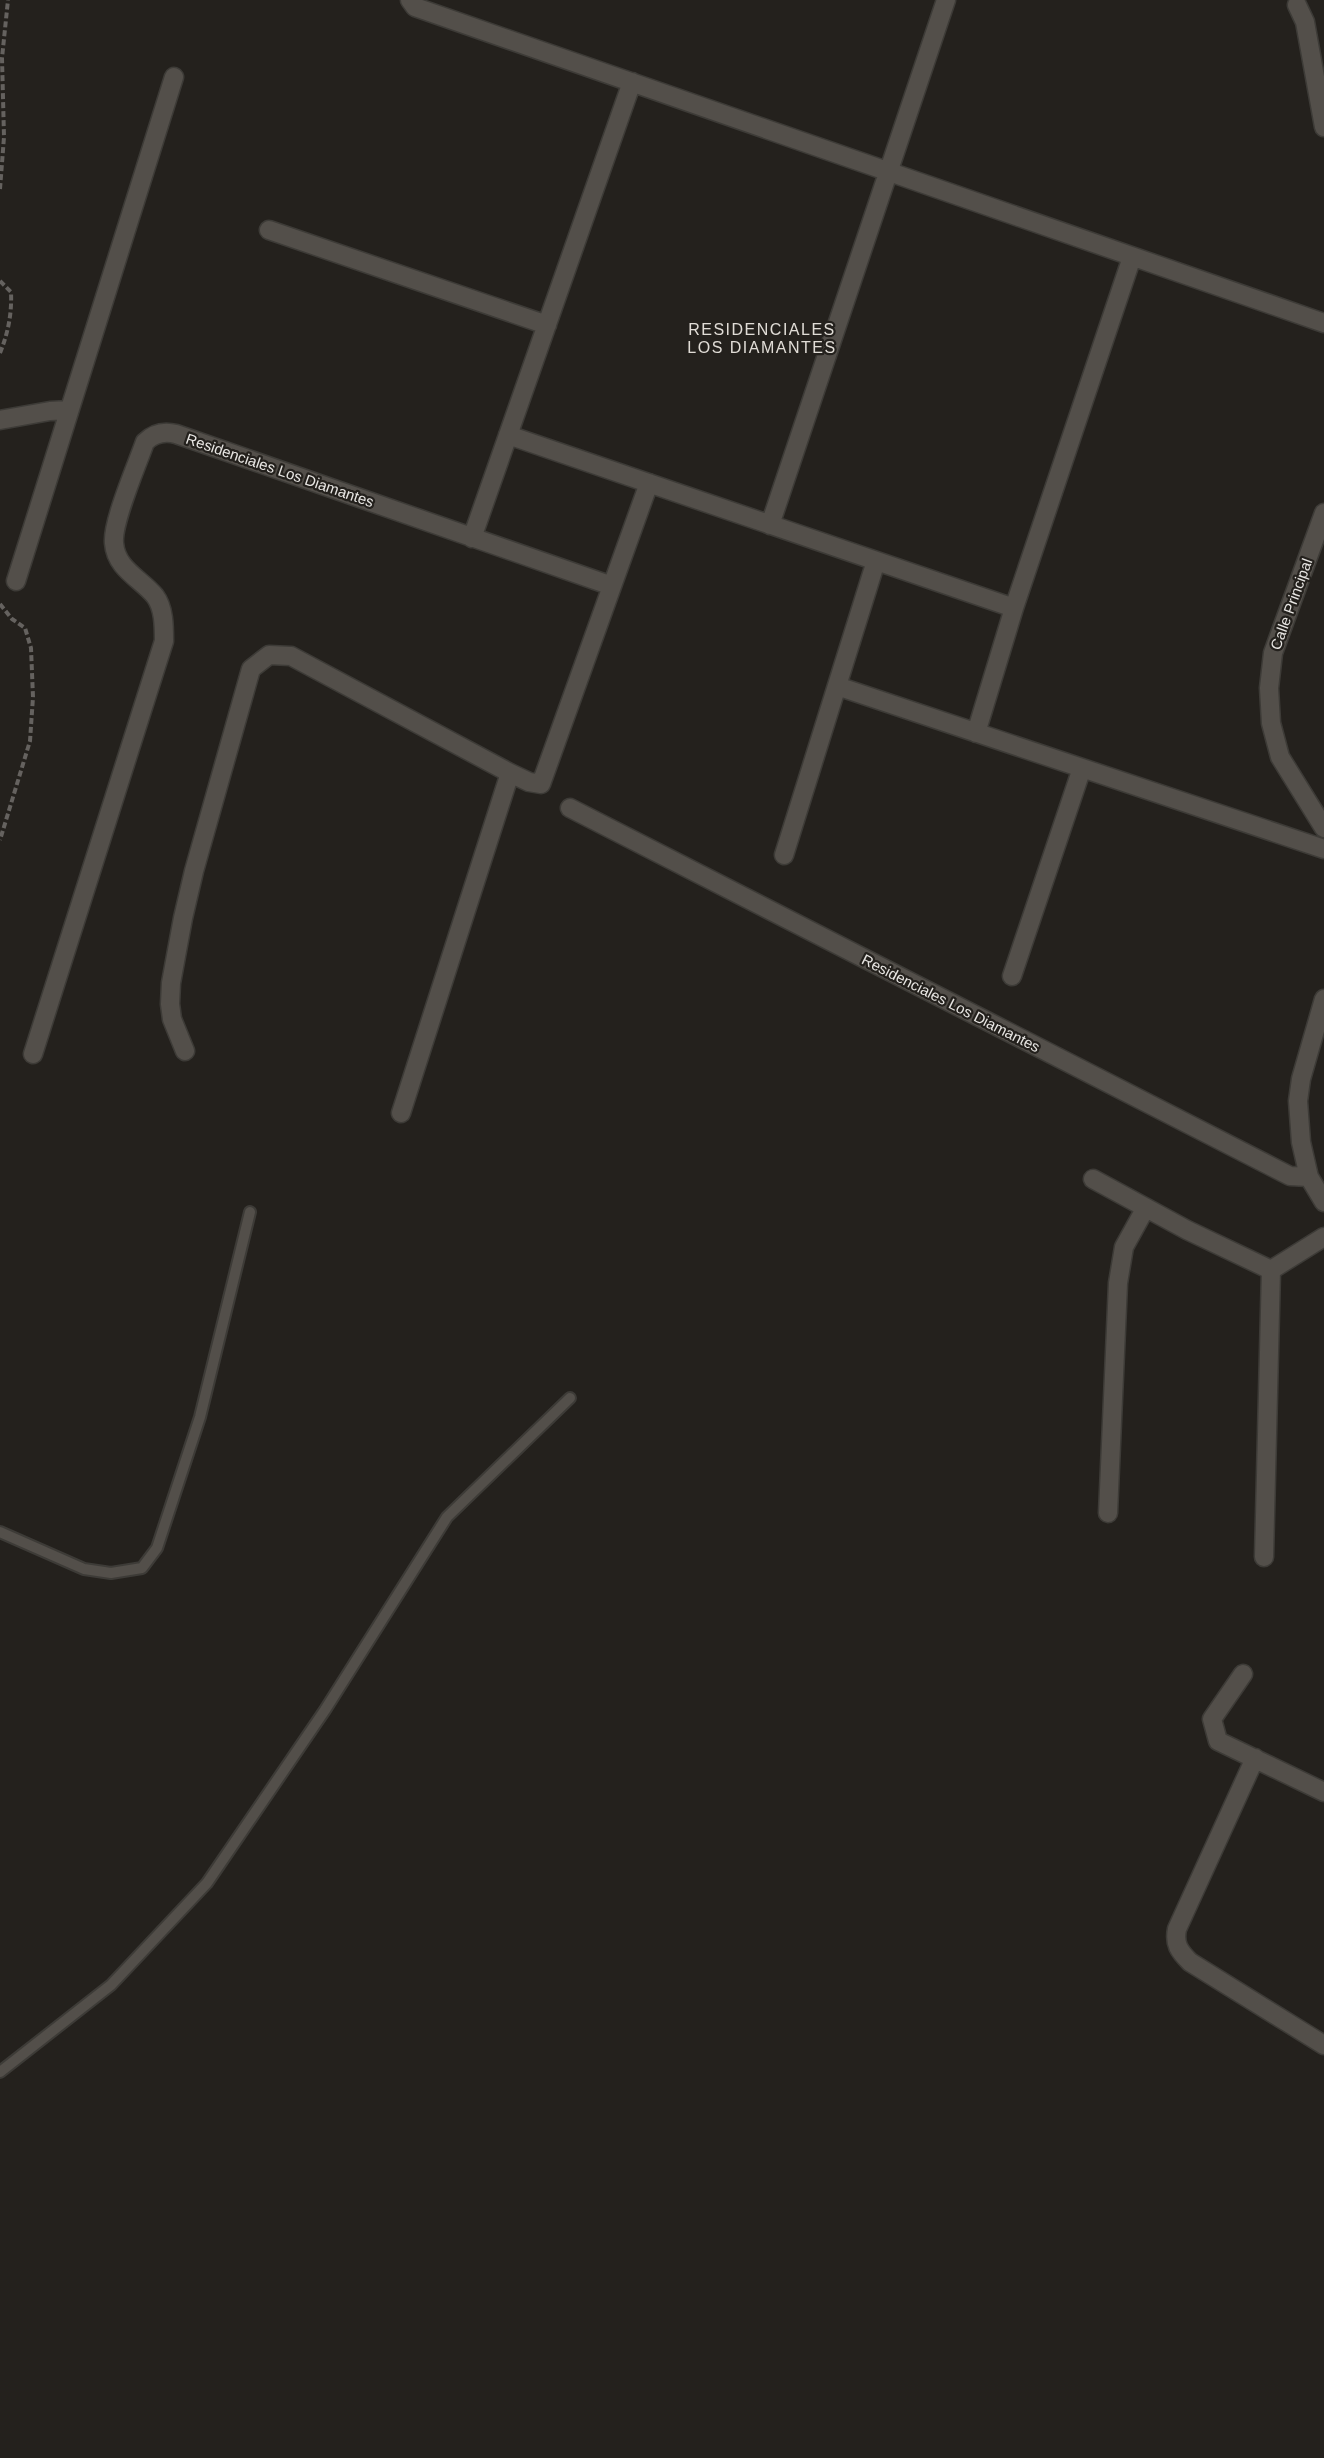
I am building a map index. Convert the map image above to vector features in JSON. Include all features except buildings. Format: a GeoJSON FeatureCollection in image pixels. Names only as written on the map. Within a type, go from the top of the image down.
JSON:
{"type":"FeatureCollection","features":[{"type":"Feature","properties":{"kind":"street"},"geometry":{"type":"LineString","coordinates":[[410,0],[415,7],[1324,323]]}},
{"type":"Feature","properties":{"kind":"street"},"geometry":{"type":"LineString","coordinates":[[770,525],[946,0]]}},
{"type":"Feature","properties":{"kind":"street"},"geometry":{"type":"LineString","coordinates":[[1293,2],[1305,22],[1324,127]]}},
{"type":"Feature","properties":{"kind":"street"},"geometry":{"type":"LineString","coordinates":[[16,581],[174,77]]}},
{"type":"Feature","properties":{"kind":"street"},"geometry":{"type":"LineString","coordinates":[[472,538],[632,82]]}},
{"type":"Feature","properties":{"kind":"street"},"geometry":{"type":"LineString","coordinates":[[269,230],[547,325]]}},
{"type":"Feature","properties":{"kind":"street"},"geometry":{"type":"LineString","coordinates":[[976,732],[1014,608],[1132,256]]}},
{"type":"Feature","properties":{"kind":"street"},"geometry":{"type":"LineString","coordinates":[[0,420],[69,410]]}},
{"type":"Feature","properties":{"kind":"street","name":"Residenciales Los Diamantes"},"geometry":{"type":"LineString","coordinates":[[33,1054],[161,655],[164,626],[156,597],[122,565],[117,556],[114,536],[145,442],[159,433],[176,434],[612,586]]}},
{"type":"Feature","properties":{"kind":"street"},"geometry":{"type":"LineString","coordinates":[[508,435],[1014,608]]}},
{"type":"Feature","properties":{"kind":"street"},"geometry":{"type":"LineString","coordinates":[[185,1051],[172,1019],[171,983],[183,918],[248,675],[256,663],[269,655],[291,656],[510,773],[537,785],[543,781],[649,483]]}},
{"type":"Feature","properties":{"kind":"street","name":"Calle Principal"},"geometry":{"type":"LineString","coordinates":[[1324,513],[1273,653],[1269,688],[1271,723],[1280,757],[1324,828]]}},
{"type":"Feature","properties":{"kind":"street"},"geometry":{"type":"LineString","coordinates":[[784,855],[876,561]]}},
{"type":"Feature","properties":{"kind":"street"},"geometry":{"type":"LineString","coordinates":[[837,686],[1324,849]]}},
{"type":"Feature","properties":{"kind":"street"},"geometry":{"type":"LineString","coordinates":[[1012,976],[1082,768]]}},
{"type":"Feature","properties":{"kind":"street"},"geometry":{"type":"LineString","coordinates":[[401,1113],[510,773]]}},
{"type":"Feature","properties":{"kind":"street","name":"Residenciales Los Diamantes"},"geometry":{"type":"LineString","coordinates":[[570,808],[1290,1176],[1309,1177]]}},
{"type":"Feature","properties":{"kind":"street"},"geometry":{"type":"LineString","coordinates":[[1324,999],[1301,1079],[1298,1101],[1301,1142],[1309,1177],[1324,1202]]}},
{"type":"Feature","properties":{"kind":"street"},"geometry":{"type":"LineString","coordinates":[[1093,1179],[1145,1209],[1271,1270]]}},
{"type":"Feature","properties":{"kind":"street"},"geometry":{"type":"LineString","coordinates":[[1108,1513],[1118,1283],[1124,1247],[1145,1209]]}},
{"type":"Feature","properties":{"kind":"street"},"geometry":{"type":"LineString","coordinates":[[1271,1270],[1324,1237]]}},
{"type":"Feature","properties":{"kind":"street"},"geometry":{"type":"LineString","coordinates":[[1264,1557],[1271,1270]]}},
{"type":"Feature","properties":{"kind":"street"},"geometry":{"type":"LineString","coordinates":[[1243,1674],[1212,1719],[1218,1741],[1324,1792]]}},
{"type":"Feature","properties":{"kind":"street"},"geometry":{"type":"LineString","coordinates":[[1255,1758],[1177,1929],[1175,1939],[1179,1952],[1190,1962],[1324,2045]]}},
{"type":"Feature","properties":{"kind":"lane"},"geometry":{"type":"LineString","coordinates":[[0,1532],[84,1569],[111,1573],[142,1568],[157,1548],[200,1417],[250,1212]]}},
{"type":"Feature","properties":{"kind":"lane"},"geometry":{"type":"LineString","coordinates":[[0,2072],[111,1985],[207,1883],[325,1710],[447,1517],[570,1398]]}},
{"type":"Feature","properties":{"kind":"path"},"geometry":{"type":"LineString","coordinates":[[0,189],[4,137],[2,58],[8,0]]}},
{"type":"Feature","properties":{"kind":"path"},"geometry":{"type":"LineString","coordinates":[[0,281],[11,292],[12,308],[7,336],[0,353]]}},
{"type":"Feature","properties":{"kind":"path"},"geometry":{"type":"LineString","coordinates":[[0,604],[12,619],[25,628],[30,648],[33,697],[30,741],[0,840]]}},
{"type":"Feature","properties":{"kind":"district","name":"RESIDENCIALES LOS DIAMANTES"},"geometry":{"type":"Point","coordinates":[762,338]}}]}
